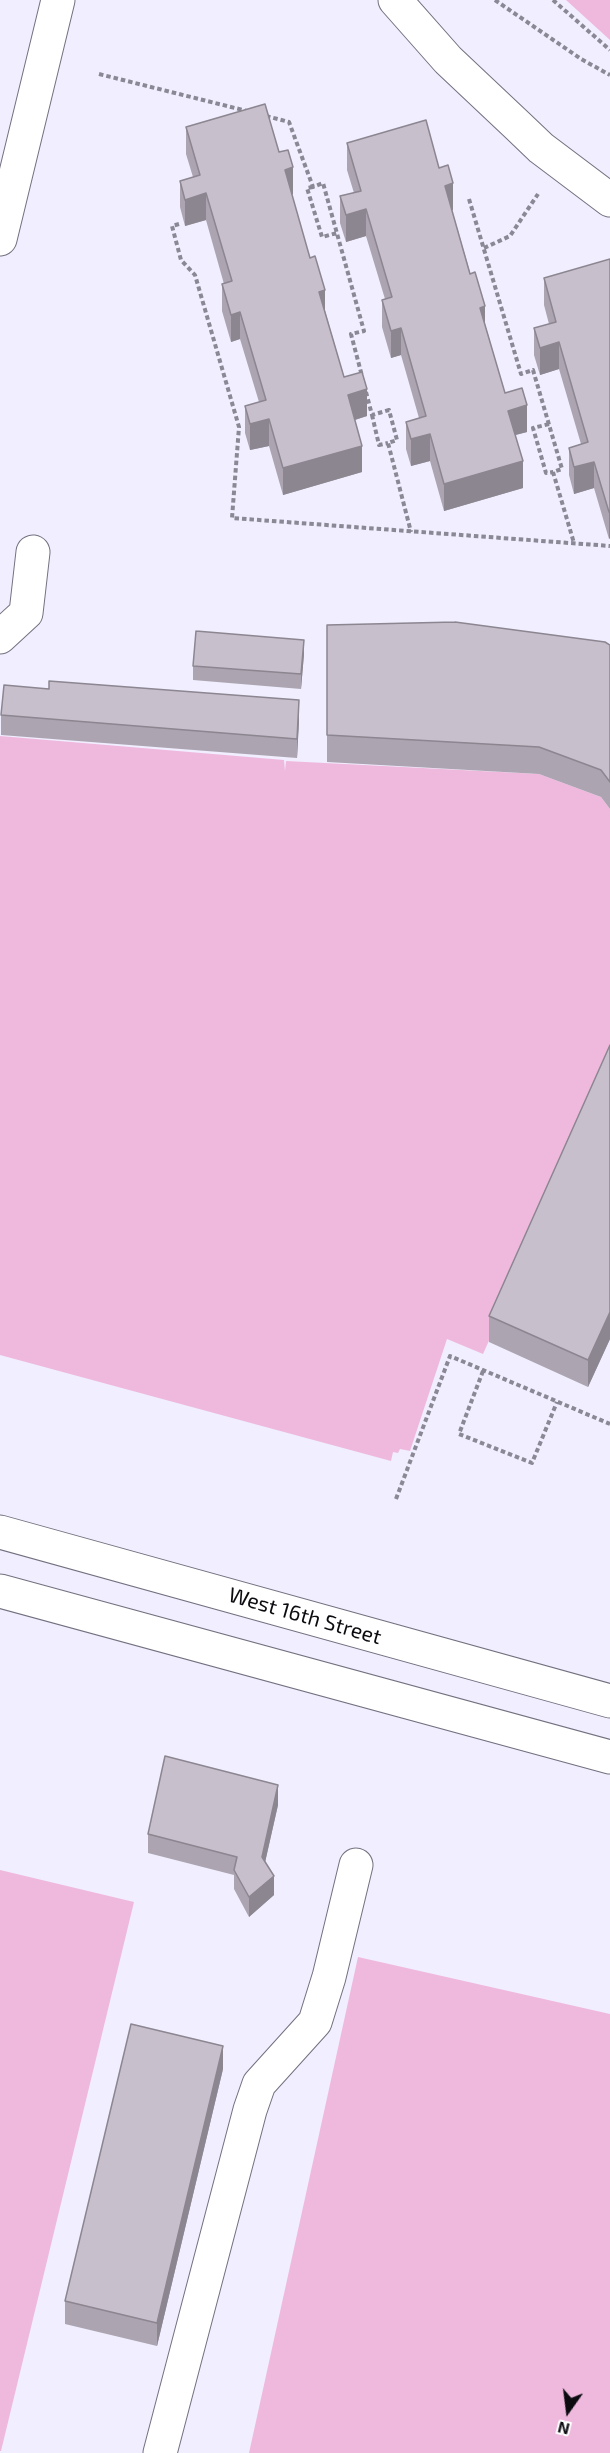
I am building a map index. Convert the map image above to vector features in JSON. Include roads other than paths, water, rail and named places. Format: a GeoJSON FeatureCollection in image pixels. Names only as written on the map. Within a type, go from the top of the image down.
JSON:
{"type":"FeatureCollection","features":[{"type":"Feature","properties":{"kind":"main road"},"geometry":{"type":"LineString","coordinates":[[0,239],[58,0]]}},
{"type":"Feature","properties":{"kind":"main road"},"geometry":{"type":"LineString","coordinates":[[395,0],[448,60],[541,148],[610,200]]}},
{"type":"Feature","properties":{"kind":"main road"},"geometry":{"type":"LineString","coordinates":[[0,637],[26,613],[33,552]]}},
{"type":"Feature","properties":{"kind":"main road","name":"West 16th Street"},"geometry":{"type":"LineString","coordinates":[[0,1532],[610,1701]]}},
{"type":"Feature","properties":{"kind":"main road"},"geometry":{"type":"LineString","coordinates":[[0,1591],[610,1757]]}},
{"type":"Feature","properties":{"kind":"main road"},"geometry":{"type":"LineString","coordinates":[[160,2453],[250,2110],[259,2084],[315,2022],[329,1977],[356,1865]]}}]}
